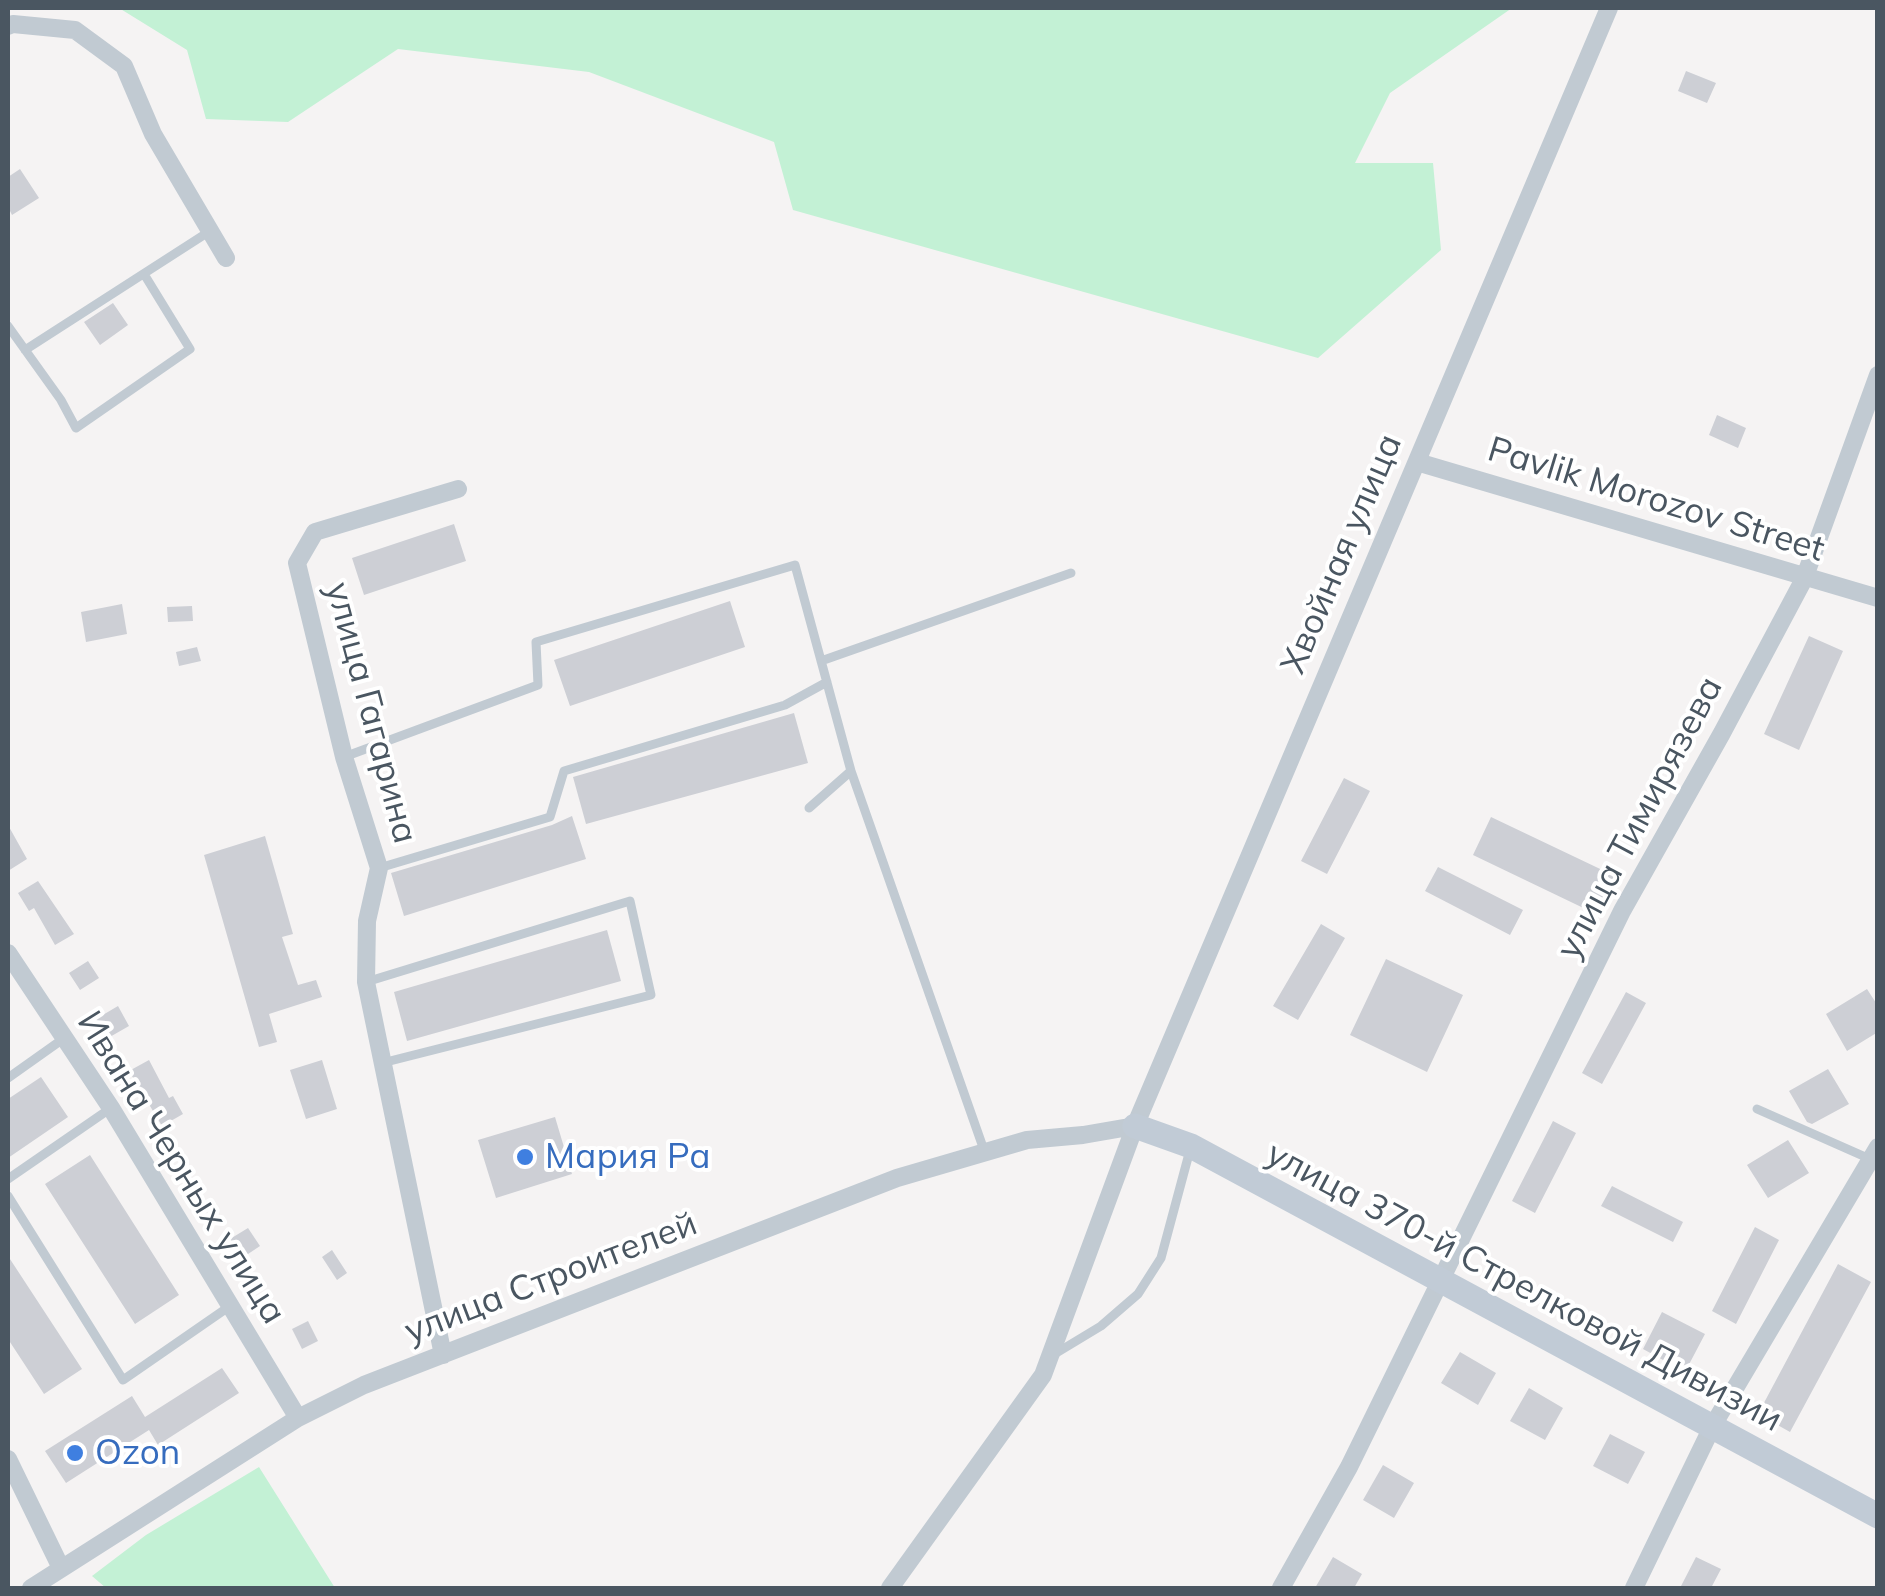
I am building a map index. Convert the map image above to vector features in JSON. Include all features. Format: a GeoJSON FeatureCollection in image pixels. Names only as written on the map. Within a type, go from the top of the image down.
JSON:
{"type":"FeatureCollection","features":[{"type":"Feature","properties":{"kind":"street","name":"Хвойная улица"},"geometry":{"type":"LineString","coordinates":[[890,1588],[1043,1375],[1135,1126],[1609,8]]}},
{"type":"Feature","properties":{"kind":"street"},"geometry":{"type":"LineString","coordinates":[[8,26],[75,30],[124,66],[152,134],[226,258]]}},
{"type":"Feature","properties":{"kind":"street","name":"улица Тимирязева"},"geometry":{"type":"LineString","coordinates":[[1281,1588],[1349,1468],[1622,912],[1804,579],[1878,375]]}},
{"type":"Feature","properties":{"kind":"street","name":"Pavlik Morozov Street"},"geometry":{"type":"LineString","coordinates":[[1417,462],[1878,598]]}},
{"type":"Feature","properties":{"kind":"street","name":"улица Гагарина"},"geometry":{"type":"LineString","coordinates":[[444,1355],[366,982],[367,921],[380,868],[344,757],[298,563],[315,532],[458,489]]}},
{"type":"Feature","properties":{"kind":"street","name":"Ивана Черных улица"},"geometry":{"type":"LineString","coordinates":[[8,953],[112,1108],[298,1418]]}},
{"type":"Feature","properties":{"kind":"street","name":"улица 370-й Стрелковой Дивизии"},"geometry":{"type":"LineString","coordinates":[[1135,1126],[1191,1146],[1878,1516]]}},
{"type":"Feature","properties":{"kind":"street","name":"улица Строителей"},"geometry":{"type":"LineString","coordinates":[[49,1581],[298,1418],[364,1385],[897,1178],[1027,1140],[1084,1136],[1135,1126]]}},
{"type":"Feature","properties":{"kind":"street"},"geometry":{"type":"LineString","coordinates":[[1634,1588],[1712,1427],[1874,1153]]}},
{"type":"Feature","properties":{"kind":"street"},"geometry":{"type":"LineString","coordinates":[[8,1459],[49,1581]]}},
{"type":"Feature","properties":{"kind":"lane"},"geometry":{"type":"LineString","coordinates":[[25,350],[210,231]]}},
{"type":"Feature","properties":{"kind":"lane"},"geometry":{"type":"LineString","coordinates":[[8,326],[61,400],[76,428],[190,350],[144,274]]}},
{"type":"Feature","properties":{"kind":"lane"},"geometry":{"type":"LineString","coordinates":[[344,757],[538,684],[536,642],[795,565],[851,771],[985,1152]]}},
{"type":"Feature","properties":{"kind":"lane"},"geometry":{"type":"LineString","coordinates":[[822,661],[1071,573]]}},
{"type":"Feature","properties":{"kind":"lane"},"geometry":{"type":"LineString","coordinates":[[380,868],[550,816],[564,771],[785,704],[827,682]]}},
{"type":"Feature","properties":{"kind":"lane"},"geometry":{"type":"LineString","coordinates":[[809,808],[851,771]]}},
{"type":"Feature","properties":{"kind":"lane"},"geometry":{"type":"LineString","coordinates":[[366,982],[630,901],[651,995],[382,1063]]}},
{"type":"Feature","properties":{"kind":"lane"},"geometry":{"type":"LineString","coordinates":[[8,1078],[64,1039]]}},
{"type":"Feature","properties":{"kind":"lane"},"geometry":{"type":"LineString","coordinates":[[8,1179],[112,1108]]}},
{"type":"Feature","properties":{"kind":"lane"},"geometry":{"type":"LineString","coordinates":[[1757,1109],[1874,1153]]}},
{"type":"Feature","properties":{"kind":"lane"},"geometry":{"type":"LineString","coordinates":[[1050,1356],[1101,1326],[1138,1294],[1161,1258],[1191,1146]]}},
{"type":"Feature","properties":{"kind":"lane"},"geometry":{"type":"LineString","coordinates":[[8,1196],[123,1380],[230,1306]]}},
{"type":"Feature","properties":{"kind":"green space"},"geometry":{"type":"Polygon","coordinates":[[[119,8],[1512,8],[1390,93],[1355,163],[1433,163],[1441,250],[1318,358],[793,210],[774,142],[589,72],[398,49],[288,122],[206,119],[187,50],[119,8]]]}},
{"type":"Feature","properties":{"kind":"green space"},"geometry":{"type":"Polygon","coordinates":[[[259,1467],[335,1588],[106,1588],[92,1576],[146,1535],[259,1467]]]}},
{"type":"Feature","properties":{"kind":"building"},"geometry":{"type":"Polygon","coordinates":[[[1686,71],[1716,83],[1707,103],[1678,91],[1686,71]]]}},
{"type":"Feature","properties":{"kind":"building"},"geometry":{"type":"Polygon","coordinates":[[[20,169],[39,198],[12,215],[8,207],[8,177],[20,169]]]}},
{"type":"Feature","properties":{"kind":"building"},"geometry":{"type":"Polygon","coordinates":[[[113,303],[128,325],[100,345],[84,322],[113,303]]]}},
{"type":"Feature","properties":{"kind":"building"},"geometry":{"type":"Polygon","coordinates":[[[1717,415],[1746,428],[1738,448],[1709,435],[1717,415]]]}},
{"type":"Feature","properties":{"kind":"building"},"geometry":{"type":"Polygon","coordinates":[[[454,524],[466,561],[364,595],[352,558],[454,524]]]}},
{"type":"Feature","properties":{"kind":"building"},"geometry":{"type":"Polygon","coordinates":[[[730,601],[745,647],[570,706],[554,660],[730,601]]]}},
{"type":"Feature","properties":{"kind":"building"},"geometry":{"type":"Polygon","coordinates":[[[122,604],[127,634],[86,642],[81,612],[122,604]]]}},
{"type":"Feature","properties":{"kind":"building"},"geometry":{"type":"Polygon","coordinates":[[[192,606],[193,621],[168,622],[167,607],[192,606]]]}},
{"type":"Feature","properties":{"kind":"building"},"geometry":{"type":"Polygon","coordinates":[[[1809,636],[1843,651],[1799,750],[1764,734],[1809,636]]]}},
{"type":"Feature","properties":{"kind":"building"},"geometry":{"type":"Polygon","coordinates":[[[197,647],[201,661],[179,666],[176,652],[197,647]]]}},
{"type":"Feature","properties":{"kind":"building"},"geometry":{"type":"Polygon","coordinates":[[[794,713],[808,763],[586,824],[573,777],[794,713]]]}},
{"type":"Feature","properties":{"kind":"building"},"geometry":{"type":"Polygon","coordinates":[[[1344,778],[1370,791],[1327,874],[1301,861],[1344,778]]]}},
{"type":"Feature","properties":{"kind":"building"},"geometry":{"type":"Polygon","coordinates":[[[572,816],[586,859],[404,916],[391,873],[572,816]]]}},
{"type":"Feature","properties":{"kind":"building"},"geometry":{"type":"Polygon","coordinates":[[[1491,817],[1617,877],[1598,915],[1473,855],[1491,817]]]}},
{"type":"Feature","properties":{"kind":"building"},"geometry":{"type":"Polygon","coordinates":[[[8,825],[27,859],[8,871],[8,825]]]}},
{"type":"Feature","properties":{"kind":"building"},"geometry":{"type":"Polygon","coordinates":[[[265,836],[293,934],[282,937],[298,985],[316,980],[322,997],[269,1014],[277,1042],[259,1047],[204,855],[265,836]]]}},
{"type":"Feature","properties":{"kind":"building"},"geometry":{"type":"Polygon","coordinates":[[[1438,867],[1523,910],[1510,935],[1425,891],[1438,867]]]}},
{"type":"Feature","properties":{"kind":"building"},"geometry":{"type":"Polygon","coordinates":[[[38,881],[74,934],[55,945],[34,908],[29,911],[18,893],[38,881]]]}},
{"type":"Feature","properties":{"kind":"building"},"geometry":{"type":"Polygon","coordinates":[[[1321,924],[1345,938],[1298,1020],[1273,1006],[1321,924]]]}},
{"type":"Feature","properties":{"kind":"building"},"geometry":{"type":"Polygon","coordinates":[[[607,930],[621,981],[407,1041],[394,992],[607,930]]]}},
{"type":"Feature","properties":{"kind":"building"},"geometry":{"type":"Polygon","coordinates":[[[1386,959],[1463,995],[1427,1072],[1350,1035],[1386,959]]]}},
{"type":"Feature","properties":{"kind":"building"},"geometry":{"type":"Polygon","coordinates":[[[88,961],[99,978],[80,990],[69,973],[88,961]]]}},
{"type":"Feature","properties":{"kind":"building"},"geometry":{"type":"Polygon","coordinates":[[[1867,989],[1878,1006],[1878,1032],[1847,1051],[1826,1014],[1867,989]]]}},
{"type":"Feature","properties":{"kind":"building"},"geometry":{"type":"Polygon","coordinates":[[[1626,992],[1646,1003],[1602,1084],[1582,1073],[1626,992]]]}},
{"type":"Feature","properties":{"kind":"building"},"geometry":{"type":"Polygon","coordinates":[[[118,1006],[129,1026],[108,1038],[96,1019],[118,1006]]]}},
{"type":"Feature","properties":{"kind":"building"},"geometry":{"type":"Polygon","coordinates":[[[149,1060],[169,1098],[173,1096],[183,1114],[162,1126],[129,1071],[149,1060]]]}},
{"type":"Feature","properties":{"kind":"building"},"geometry":{"type":"Polygon","coordinates":[[[322,1060],[337,1109],[306,1119],[290,1070],[322,1060]]]}},
{"type":"Feature","properties":{"kind":"building"},"geometry":{"type":"Polygon","coordinates":[[[1828,1069],[1849,1104],[1812,1124],[1789,1091],[1828,1069]]]}},
{"type":"Feature","properties":{"kind":"building"},"geometry":{"type":"Polygon","coordinates":[[[41,1077],[68,1117],[8,1158],[8,1099],[41,1077]]]}},
{"type":"Feature","properties":{"kind":"building","name":"Мария Ра"},"geometry":{"type":"Polygon","coordinates":[[[555,1117],[572,1174],[496,1198],[478,1140],[555,1117]]]}},
{"type":"Feature","properties":{"kind":"building"},"geometry":{"type":"Polygon","coordinates":[[[1553,1121],[1576,1133],[1535,1213],[1512,1201],[1553,1121]]]}},
{"type":"Feature","properties":{"kind":"building"},"geometry":{"type":"Polygon","coordinates":[[[1788,1140],[1809,1173],[1768,1198],[1747,1165],[1788,1140]]]}},
{"type":"Feature","properties":{"kind":"building"},"geometry":{"type":"Polygon","coordinates":[[[90,1155],[179,1295],[135,1324],[45,1184],[90,1155]]]}},
{"type":"Feature","properties":{"kind":"building"},"geometry":{"type":"Polygon","coordinates":[[[1612,1186],[1683,1222],[1673,1242],[1601,1206],[1612,1186]]]}},
{"type":"Feature","properties":{"kind":"building"},"geometry":{"type":"Polygon","coordinates":[[[1755,1227],[1779,1240],[1736,1324],[1712,1311],[1755,1227]]]}},
{"type":"Feature","properties":{"kind":"building"},"geometry":{"type":"Polygon","coordinates":[[[248,1228],[260,1246],[242,1258],[230,1239],[248,1228]]]}},
{"type":"Feature","properties":{"kind":"building"},"geometry":{"type":"Polygon","coordinates":[[[332,1250],[347,1273],[337,1280],[322,1257],[332,1250]]]}},
{"type":"Feature","properties":{"kind":"building"},"geometry":{"type":"Polygon","coordinates":[[[8,1256],[82,1369],[44,1394],[8,1339],[8,1256]]]}},
{"type":"Feature","properties":{"kind":"building"},"geometry":{"type":"Polygon","coordinates":[[[1838,1264],[1871,1282],[1790,1432],[1758,1414],[1838,1264]]]}},
{"type":"Feature","properties":{"kind":"building"},"geometry":{"type":"Polygon","coordinates":[[[1662,1312],[1705,1334],[1685,1372],[1643,1349],[1662,1312]]]}},
{"type":"Feature","properties":{"kind":"building"},"geometry":{"type":"Polygon","coordinates":[[[308,1321],[318,1341],[302,1349],[292,1329],[308,1321]]]}},
{"type":"Feature","properties":{"kind":"building"},"geometry":{"type":"Polygon","coordinates":[[[1460,1352],[1496,1373],[1478,1405],[1441,1383],[1460,1352]]]}},
{"type":"Feature","properties":{"kind":"building"},"geometry":{"type":"Polygon","coordinates":[[[222,1368],[239,1393],[158,1445],[149,1430],[66,1483],[45,1451],[132,1396],[145,1417],[222,1368]]]}},
{"type":"Feature","properties":{"kind":"building"},"geometry":{"type":"Polygon","coordinates":[[[1529,1388],[1563,1408],[1545,1440],[1510,1421],[1529,1388]]]}},
{"type":"Feature","properties":{"kind":"building"},"geometry":{"type":"Polygon","coordinates":[[[1610,1434],[1645,1452],[1628,1484],[1593,1466],[1610,1434]]]}},
{"type":"Feature","properties":{"kind":"building"},"geometry":{"type":"Polygon","coordinates":[[[1383,1465],[1414,1483],[1394,1518],[1363,1500],[1383,1465]]]}},
{"type":"Feature","properties":{"kind":"building"},"geometry":{"type":"Polygon","coordinates":[[[1333,1557],[1362,1574],[1354,1588],[1315,1588],[1333,1557]]]}},
{"type":"Feature","properties":{"kind":"building"},"geometry":{"type":"Polygon","coordinates":[[[1696,1557],[1721,1569],[1711,1588],[1680,1588],[1696,1557]]]}},
{"type":"Feature","properties":{"kind":"place","name":"Мария Ра"},"geometry":{"type":"Point","coordinates":[525,1157]}},
{"type":"Feature","properties":{"kind":"place","name":"Ozon"},"geometry":{"type":"Point","coordinates":[75,1453]}}]}
